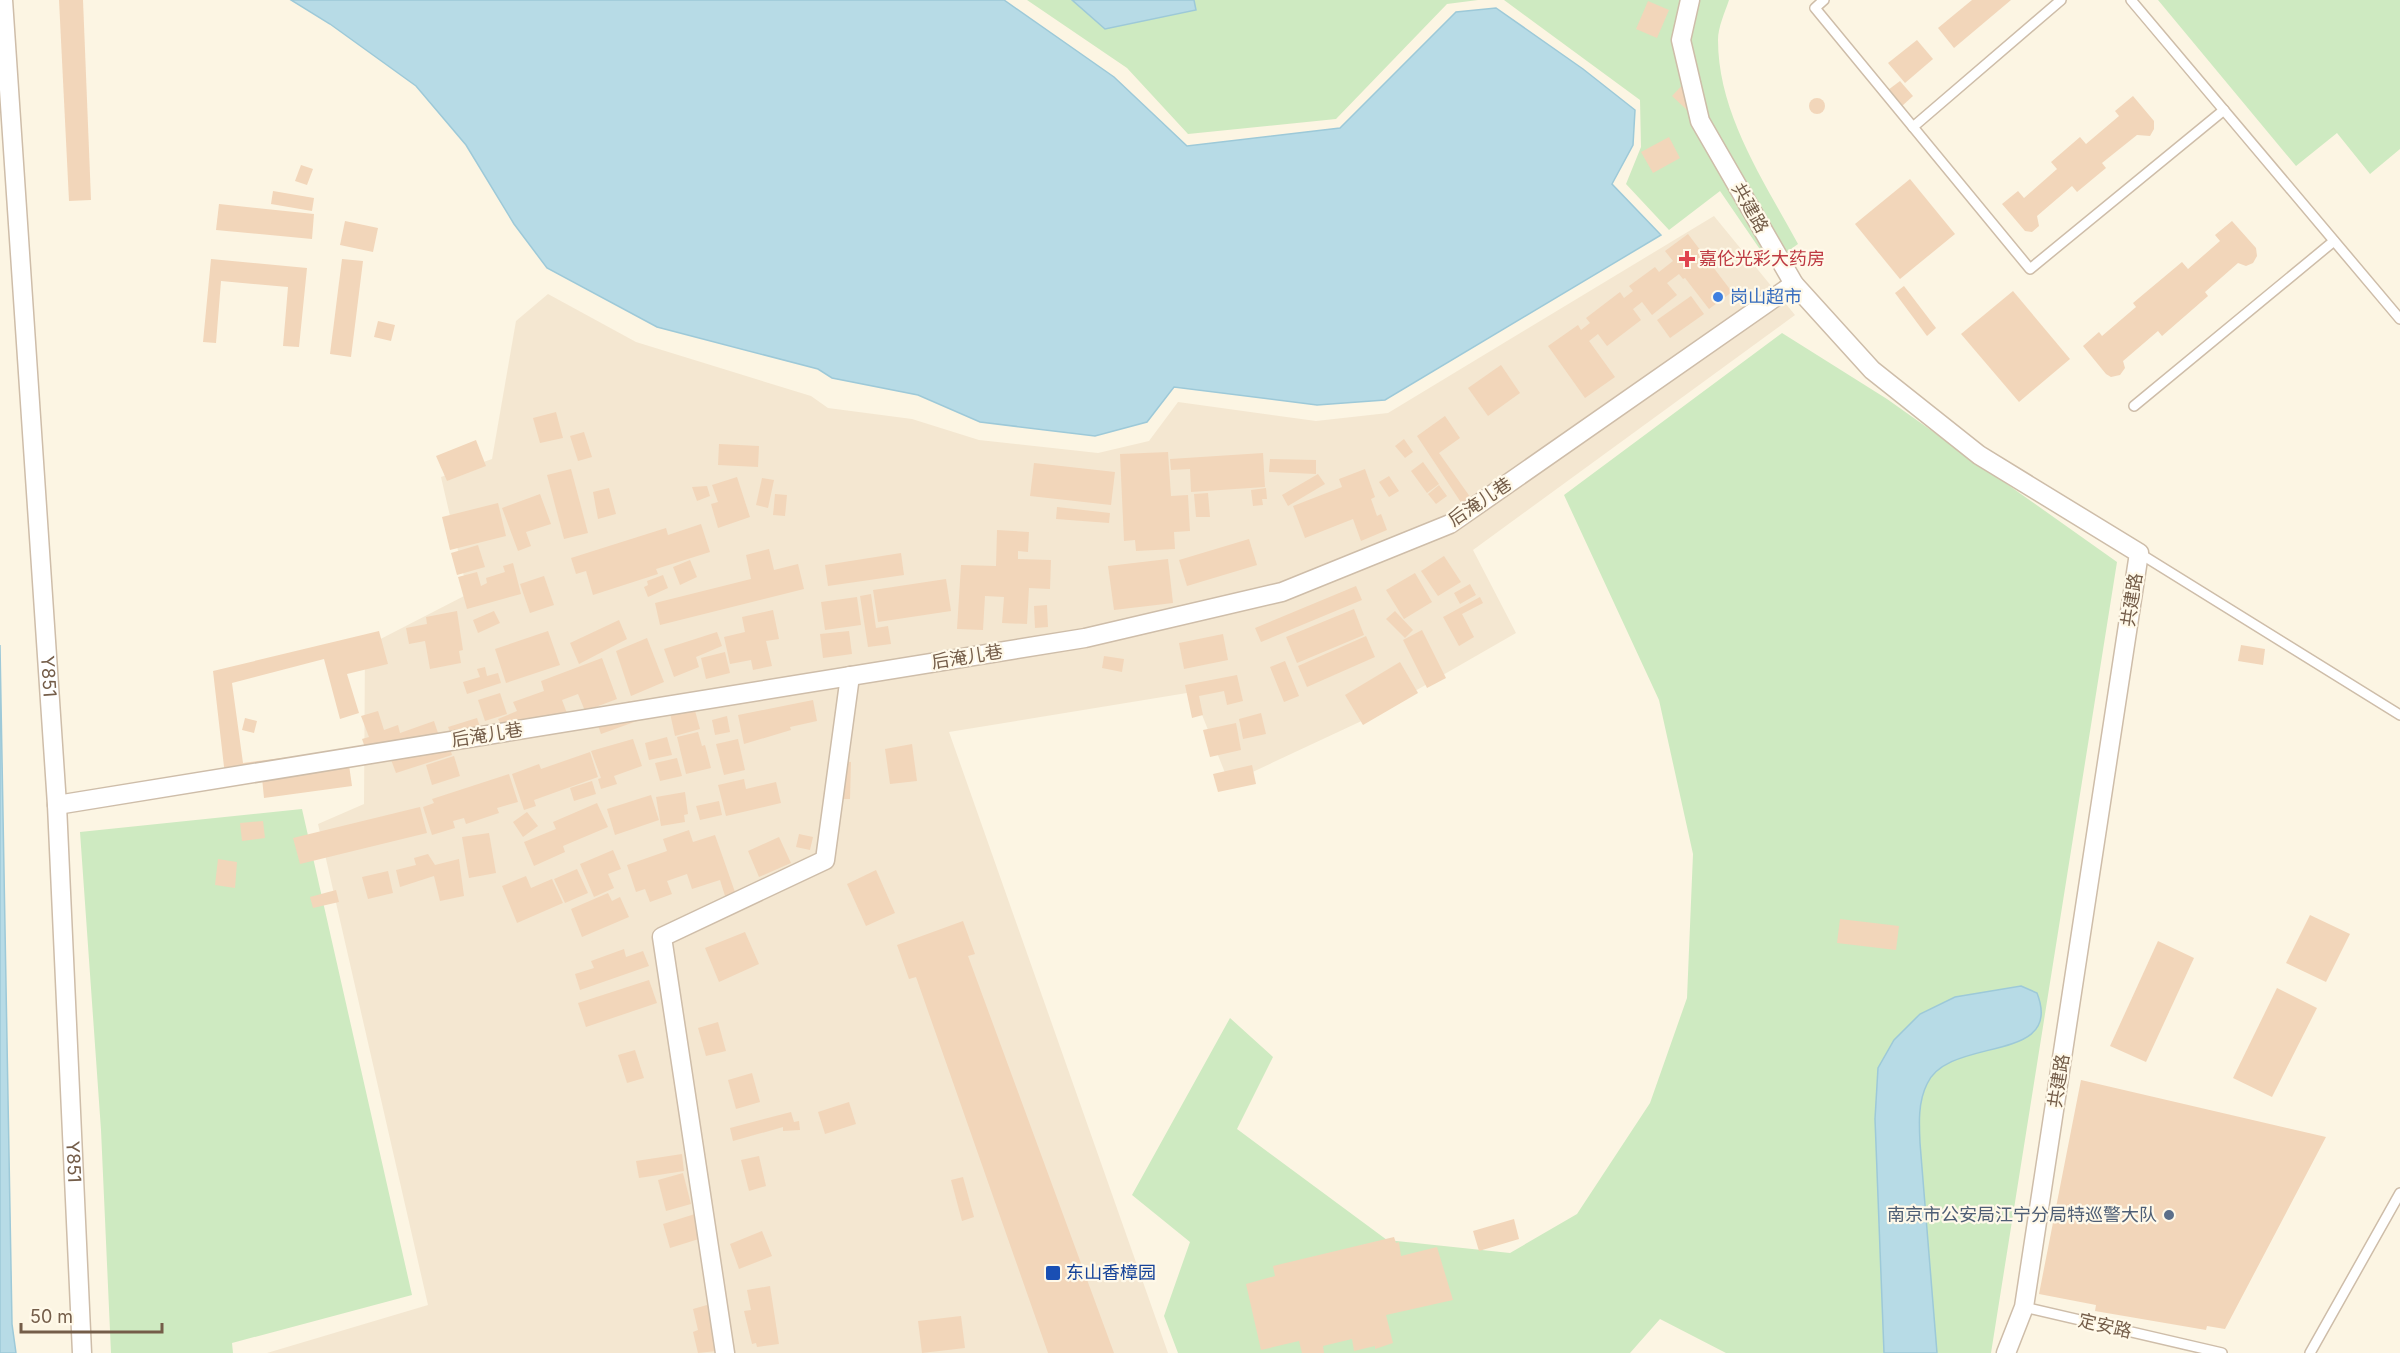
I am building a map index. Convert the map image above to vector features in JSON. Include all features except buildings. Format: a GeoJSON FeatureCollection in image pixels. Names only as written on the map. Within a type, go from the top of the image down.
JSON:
{"type":"FeatureCollection","features":[{"type":"Feature","properties":{"kind":"street","name":"Y851"},"geometry":{"type":"LineString","coordinates":[[3,0],[57,805],[82,1353]]}},
{"type":"Feature","properties":{"kind":"street","name":"共建路"},"geometry":{"type":"LineString","coordinates":[[1690,0],[1681,40],[1700,121],[1794,284],[1872,370],[1979,455],[2139,553],[2024,1307],[2006,1353]]}},
{"type":"Feature","properties":{"kind":"street","name":"后淹儿巷"},"geometry":{"type":"LineString","coordinates":[[57,805],[1085,638],[1282,592],[1450,524],[1794,284]]}},
{"type":"Feature","properties":{"kind":"street"},"geometry":{"type":"LineString","coordinates":[[725,1353],[662,937],[825,860],[850,676]]}},
{"type":"Feature","properties":{"kind":"lane"},"geometry":{"type":"LineString","coordinates":[[1824,0],[1815,8],[2030,269],[2224,110]]}},
{"type":"Feature","properties":{"kind":"lane"},"geometry":{"type":"LineString","coordinates":[[1913,127],[2061,0]]}},
{"type":"Feature","properties":{"kind":"lane"},"geometry":{"type":"LineString","coordinates":[[2131,0],[2400,319]]}},
{"type":"Feature","properties":{"kind":"lane"},"geometry":{"type":"LineString","coordinates":[[2134,406],[2334,241]]}},
{"type":"Feature","properties":{"kind":"lane"},"geometry":{"type":"LineString","coordinates":[[2139,553],[2400,716]]}},
{"type":"Feature","properties":{"kind":"lane"},"geometry":{"type":"LineString","coordinates":[[2310,1353],[2400,1193]]}},
{"type":"Feature","properties":{"kind":"lane","name":"定安路"},"geometry":{"type":"LineString","coordinates":[[2024,1307],[2222,1353]]}},
{"type":"Feature","properties":{"kind":"shaded area"},"geometry":{"type":"Polygon","coordinates":[[[1714,216],[1795,315],[1473,550],[1516,633],[1368,718],[1229,783],[1193,692],[949,732],[1168,1353],[267,1353],[428,1305],[318,824],[364,804],[365,647],[468,594],[441,477],[492,459],[516,321],[548,294],[636,342],[811,396],[828,408],[912,419],[979,440],[1098,453],[1149,441],[1178,402],[1316,421],[1388,413],[1714,216]]]}},
{"type":"Feature","properties":{"kind":"green space"},"geometry":{"type":"Polygon","coordinates":[[[1027,0],[1478,0],[1447,4],[1336,119],[1188,134],[1127,68],[1027,0]]]}},
{"type":"Feature","properties":{"kind":"green space"},"geometry":{"type":"Polygon","coordinates":[[[1504,0],[1729,0],[1718,35],[1720,67],[1726,94],[1745,146],[1798,244],[1770,264],[1720,191],[1669,230],[1626,184],[1641,147],[1640,100],[1504,0]]]}},
{"type":"Feature","properties":{"kind":"green space"},"geometry":{"type":"Polygon","coordinates":[[[2158,0],[2400,0],[2400,149],[2370,174],[2337,133],[2296,166],[2158,0]]]}},
{"type":"Feature","properties":{"kind":"green space","name":"东山香樟园"},"geometry":{"type":"Polygon","coordinates":[[[1782,333],[1887,399],[2117,562],[1991,1353],[1726,1353],[1660,1319],[1630,1353],[1178,1353],[1164,1316],[1190,1242],[1132,1195],[1230,1018],[1273,1057],[1237,1129],[1387,1240],[1510,1253],[1577,1214],[1650,1103],[1687,998],[1693,854],[1659,700],[1564,495],[1782,333]]]}},
{"type":"Feature","properties":{"kind":"green space"},"geometry":{"type":"Polygon","coordinates":[[[302,809],[412,1295],[232,1343],[233,1353],[111,1353],[101,1130],[80,832],[302,809]]]}},
{"type":"Feature","properties":{"kind":"water"},"geometry":{"type":"Polygon","coordinates":[[[291,0],[1004,0],[1114,77],[1187,146],[1340,128],[1456,12],[1496,8],[1583,69],[1635,110],[1633,145],[1612,184],[1661,235],[1385,400],[1317,405],[1174,387],[1147,422],[1095,436],[980,422],[918,395],[832,378],[818,369],[657,327],[547,268],[514,224],[466,145],[416,86],[330,24],[291,0]]]}},
{"type":"Feature","properties":{"kind":"water"},"geometry":{"type":"Polygon","coordinates":[[[1072,0],[1194,0],[1196,10],[1105,29],[1072,0]]]}},
{"type":"Feature","properties":{"kind":"water"},"geometry":{"type":"Polygon","coordinates":[[[0,645],[12,1324],[16,1353],[0,1353],[0,645]]]}},
{"type":"Feature","properties":{"kind":"water"},"geometry":{"type":"Polygon","coordinates":[[[2021,986],[2037,993],[2041,1016],[2035,1031],[2020,1041],[1957,1059],[1939,1069],[1924,1091],[1919,1128],[1937,1353],[1884,1353],[1875,1119],[1878,1068],[1894,1040],[1920,1014],[1955,997],[2021,986]]]}},
{"type":"Feature","properties":{"kind":"place","name":"嘉伦光彩大药房"},"geometry":{"type":"Point","coordinates":[1687,259]}},
{"type":"Feature","properties":{"kind":"place","name":"岗山超市"},"geometry":{"type":"Point","coordinates":[1718,297]}},
{"type":"Feature","properties":{"kind":"place","name":"南京市公安局江宁分局特巡警大队"},"geometry":{"type":"Point","coordinates":[2169,1215]}},
{"type":"Feature","properties":{"kind":"place","name":"东山香樟园"},"geometry":{"type":"Point","coordinates":[1053,1273]}}]}
